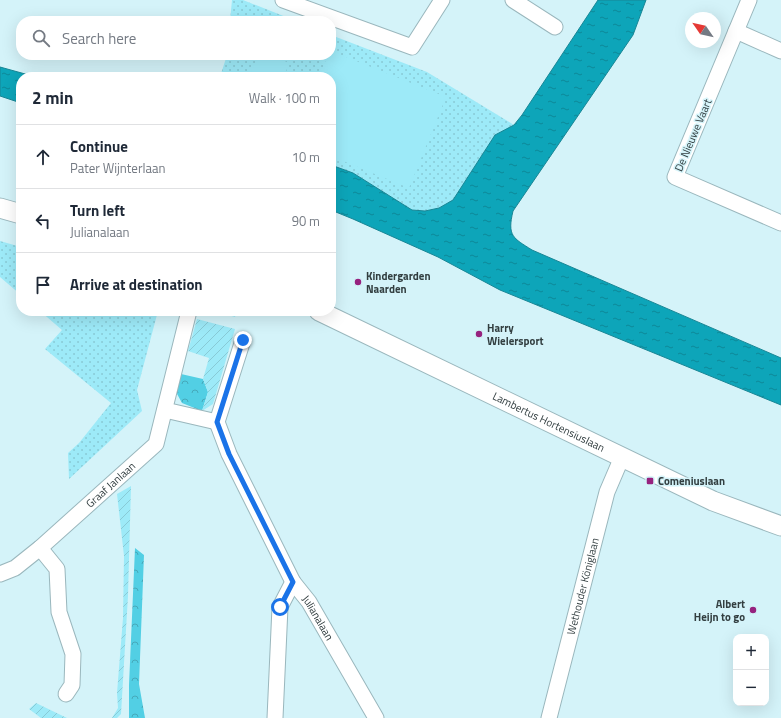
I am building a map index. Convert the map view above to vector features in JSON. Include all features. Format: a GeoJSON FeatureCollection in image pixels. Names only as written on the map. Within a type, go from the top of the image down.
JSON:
{"type":"FeatureCollection","features":[{"type":"Feature","properties":{"kind":"street"},"geometry":{"type":"LineString","coordinates":[[283,0],[327,16]]}},
{"type":"Feature","properties":{"kind":"street"},"geometry":{"type":"LineString","coordinates":[[336,19],[412,47],[442,0]]}},
{"type":"Feature","properties":{"kind":"street"},"geometry":{"type":"LineString","coordinates":[[514,0],[555,27]]}},
{"type":"Feature","properties":{"kind":"street","name":"De Nieuwe Vaart"},"geometry":{"type":"LineString","coordinates":[[749,0],[675,177],[781,223]]}},
{"type":"Feature","properties":{"kind":"street"},"geometry":{"type":"LineString","coordinates":[[736,31],[781,51]]}},
{"type":"Feature","properties":{"kind":"street"},"geometry":{"type":"LineString","coordinates":[[0,208],[16,213]]}},
{"type":"Feature","properties":{"kind":"street","name":"Graaf Janlaan"},"geometry":{"type":"LineString","coordinates":[[0,574],[16,568],[40,548],[156,444],[188,316]]}},
{"type":"Feature","properties":{"kind":"street","name":"Lambertus Hortensiuslaan"},"geometry":{"type":"LineString","coordinates":[[329,316],[713,501],[781,526]]}},
{"type":"Feature","properties":{"kind":"street"},"geometry":{"type":"LineString","coordinates":[[165,410],[217,422],[243,340]]}},
{"type":"Feature","properties":{"kind":"street","name":"Julianalaan"},"geometry":{"type":"LineString","coordinates":[[217,422],[229,454],[293,582],[309,602],[376,718]]}},
{"type":"Feature","properties":{"kind":"street","name":"Wethouder Königlaan"},"geometry":{"type":"LineString","coordinates":[[549,718],[606,492],[622,457]]}},
{"type":"Feature","properties":{"kind":"street"},"geometry":{"type":"LineString","coordinates":[[40,548],[57,569],[59,612],[73,654],[72,686],[66,694]]}},
{"type":"Feature","properties":{"kind":"street"},"geometry":{"type":"LineString","coordinates":[[275,718],[280,607],[293,582]]}},
{"type":"Feature","properties":{"kind":"shaded area"},"geometry":{"type":"Polygon","coordinates":[[[232,0],[243,0],[283,16],[230,16],[232,0]]]}},
{"type":"Feature","properties":{"kind":"shaded area"},"geometry":{"type":"Polygon","coordinates":[[[336,37],[427,72],[514,125],[495,135],[453,200],[439,208],[425,211],[412,210],[353,173],[336,167],[336,72],[222,72],[225,60],[336,60],[336,37]]]}},
{"type":"Feature","properties":{"kind":"shaded area"},"geometry":{"type":"Polygon","coordinates":[[[336,53],[446,97],[409,188],[336,158],[336,72],[321,72],[326,60],[336,60],[336,53]]]}},
{"type":"Feature","properties":{"kind":"shaded area"},"geometry":{"type":"Polygon","coordinates":[[[256,60],[282,60],[289,63],[286,72],[251,72],[256,60]]]}},
{"type":"Feature","properties":{"kind":"shaded area"},"geometry":{"type":"Polygon","coordinates":[[[0,241],[16,246],[16,291],[0,277],[0,241]]]}},
{"type":"Feature","properties":{"kind":"shaded area"},"geometry":{"type":"Polygon","coordinates":[[[46,316],[157,316],[137,390],[142,411],[69,479],[68,453],[79,443],[111,403],[45,349],[62,330],[46,316]]]}},
{"type":"Feature","properties":{"kind":"shaded area"},"geometry":{"type":"Polygon","coordinates":[[[197,319],[235,329],[213,404],[202,411],[208,392],[203,379],[209,358],[188,351],[197,319]]]}},
{"type":"Feature","properties":{"kind":"shaded area"},"geometry":{"type":"Polygon","coordinates":[[[131,486],[128,596],[121,714],[117,718],[112,718],[118,708],[117,693],[123,618],[124,556],[117,494],[131,486]]]}},
{"type":"Feature","properties":{"kind":"shaded area"},"geometry":{"type":"Polygon","coordinates":[[[36,703],[67,718],[41,718],[29,709],[36,703]]]}},
{"type":"Feature","properties":{"kind":"green space"},"geometry":{"type":"Polygon","coordinates":[[[181,374],[203,379],[208,392],[202,411],[182,403],[176,392],[181,374]]]}},
{"type":"Feature","properties":{"kind":"green space"},"geometry":{"type":"Polygon","coordinates":[[[135,548],[144,555],[139,684],[145,718],[129,718],[135,548]]]}},
{"type":"Feature","properties":{"kind":"water"},"geometry":{"type":"Polygon","coordinates":[[[598,0],[646,0],[633,35],[513,211],[511,231],[516,239],[532,250],[781,358],[781,405],[500,290],[438,257],[336,212],[336,167],[353,173],[412,210],[425,211],[439,208],[453,200],[495,135],[514,125],[598,0]]]}},
{"type":"Feature","properties":{"kind":"water"},"geometry":{"type":"Polygon","coordinates":[[[0,67],[18,72],[16,72],[16,101],[0,96],[0,67]]]}},
{"type":"Feature","properties":{"kind":"place","name":"Kindergarden Naarden"},"geometry":{"type":"Point","coordinates":[358,282]}},
{"type":"Feature","properties":{"kind":"place","name":"Harry Wielersport"},"geometry":{"type":"Point","coordinates":[479,334]}},
{"type":"Feature","properties":{"kind":"place","name":"Comeniuslaan"},"geometry":{"type":"Point","coordinates":[650,481]}},
{"type":"Feature","properties":{"kind":"place","name":"Albert Heijn to go"},"geometry":{"type":"Point","coordinates":[753,610]}},
{"type":"Feature","properties":{"kind":"route"},"geometry":{"type":"LineString","coordinates":[[243,340],[217,422],[229,454],[293,582],[280,607]]}}]}
